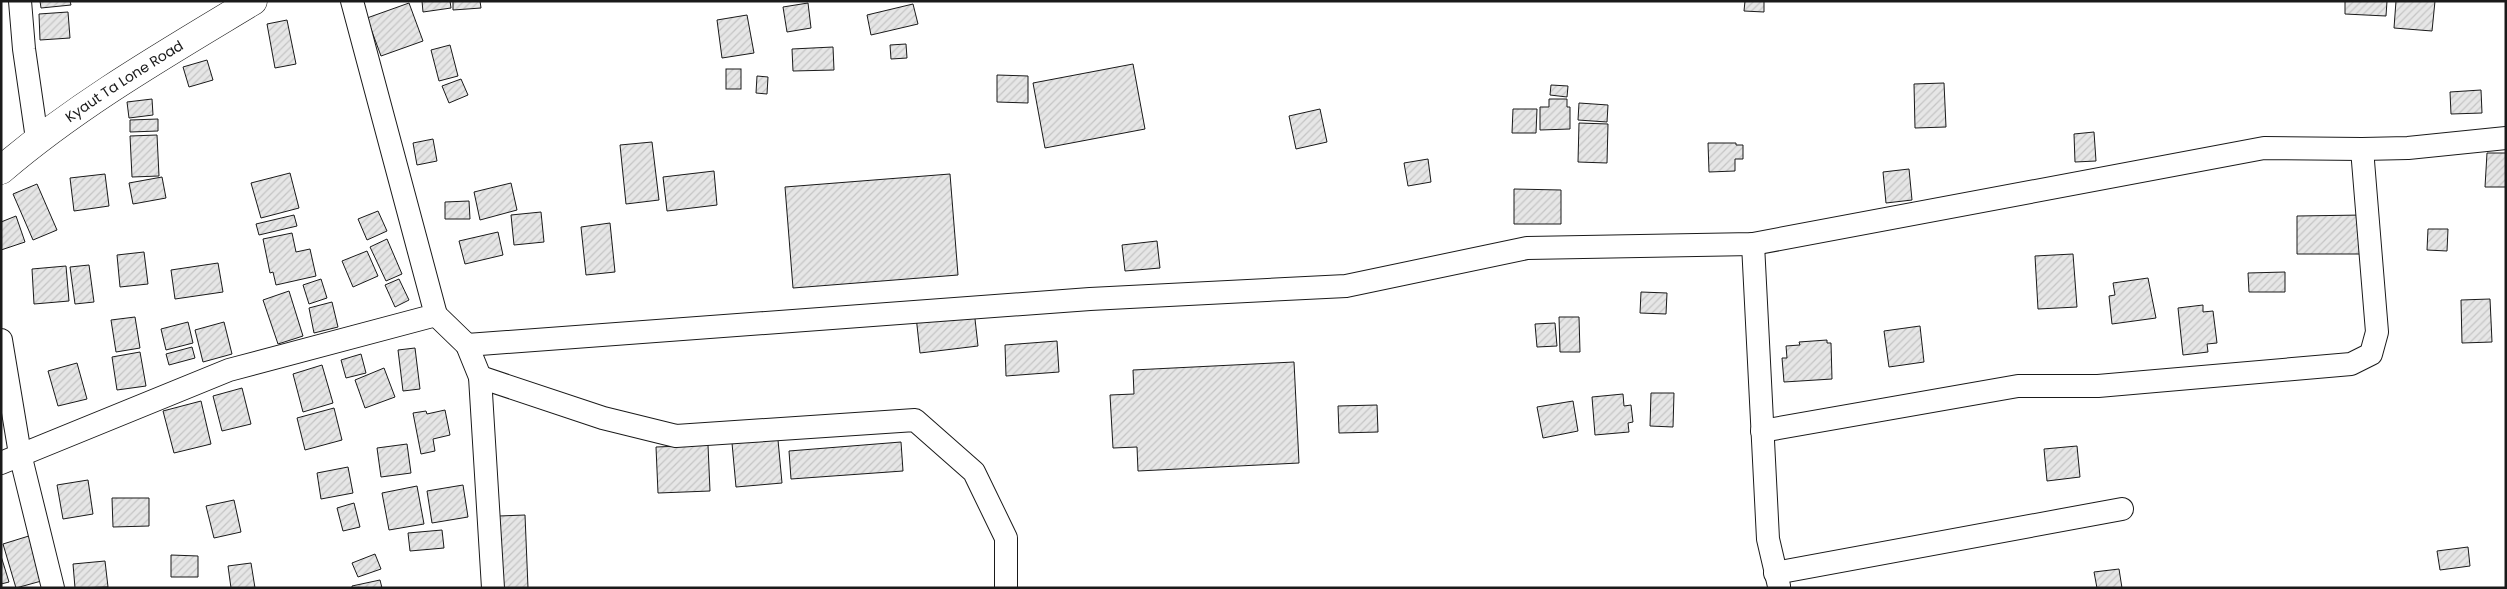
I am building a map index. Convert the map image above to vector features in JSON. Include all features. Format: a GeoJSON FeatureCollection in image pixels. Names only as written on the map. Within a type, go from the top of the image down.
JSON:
{"type":"FeatureCollection","features":[{"type":"Feature","properties":{"kind":"main road","name":"Kyaut Ta Lone Road"},"geometry":{"type":"LineString","coordinates":[[1,170],[37,139],[162,56],[253,1]]}},
{"type":"Feature","properties":{"kind":"street"},"geometry":{"type":"LineString","coordinates":[[20,1],[24,49],[37,139]]}},
{"type":"Feature","properties":{"kind":"street"},"geometry":{"type":"LineString","coordinates":[[352,1],[436,315],[467,346],[480,377],[493,588]]}},
{"type":"Feature","properties":{"kind":"street"},"geometry":{"type":"LineString","coordinates":[[467,346],[1090,299],[1346,286],[1527,248],[1752,244],[2264,148],[2408,148],[2506,138]]}},
{"type":"Feature","properties":{"kind":"street"},"geometry":{"type":"LineString","coordinates":[[1762,431],[2018,386],[2098,386],[2351,364],[2371,354],[2377,332],[2362,149]]}},
{"type":"Feature","properties":{"kind":"street"},"geometry":{"type":"LineString","coordinates":[[1752,244],[1768,539],[1777,580],[2122,509]]}},
{"type":"Feature","properties":{"kind":"street"},"geometry":{"type":"LineString","coordinates":[[11,458],[230,370],[436,315]]}},
{"type":"Feature","properties":{"kind":"street"},"geometry":{"type":"LineString","coordinates":[[1,340],[11,458],[53,588]]}},
{"type":"Feature","properties":{"kind":"street"},"geometry":{"type":"LineString","coordinates":[[480,377],[603,418],[676,436],[915,420],[974,472],[1006,538],[1006,588]]}},
{"type":"Feature","properties":{"kind":"building"},"geometry":{"type":"Polygon","coordinates":[[[40,1],[70,1],[71,5],[41,8],[40,1]]]}},
{"type":"Feature","properties":{"kind":"building"},"geometry":{"type":"Polygon","coordinates":[[[422,1],[450,1],[451,8],[423,12],[422,1]]]}},
{"type":"Feature","properties":{"kind":"building"},"geometry":{"type":"Polygon","coordinates":[[[453,1],[480,1],[481,8],[453,10],[453,1]]]}},
{"type":"Feature","properties":{"kind":"building"},"geometry":{"type":"Polygon","coordinates":[[[1745,1],[1764,1],[1764,12],[1744,11],[1745,1]]]}},
{"type":"Feature","properties":{"kind":"building"},"geometry":{"type":"Polygon","coordinates":[[[2345,1],[2387,1],[2386,16],[2345,14],[2345,1]]]}},
{"type":"Feature","properties":{"kind":"building"},"geometry":{"type":"Polygon","coordinates":[[[2396,1],[2435,1],[2432,31],[2394,28],[2396,1]]]}},
{"type":"Feature","properties":{"kind":"building"},"geometry":{"type":"Polygon","coordinates":[[[409,3],[423,41],[381,56],[367,18],[409,3]]]}},
{"type":"Feature","properties":{"kind":"building"},"geometry":{"type":"Polygon","coordinates":[[[808,3],[811,28],[787,32],[783,7],[808,3]]]}},
{"type":"Feature","properties":{"kind":"building"},"geometry":{"type":"Polygon","coordinates":[[[913,4],[918,24],[871,35],[867,15],[913,4]]]}},
{"type":"Feature","properties":{"kind":"building"},"geometry":{"type":"Polygon","coordinates":[[[68,12],[70,38],[40,40],[39,14],[68,12]]]}},
{"type":"Feature","properties":{"kind":"building"},"geometry":{"type":"Polygon","coordinates":[[[747,15],[754,53],[722,58],[717,20],[747,15]]]}},
{"type":"Feature","properties":{"kind":"building"},"geometry":{"type":"Polygon","coordinates":[[[287,20],[296,64],[275,68],[267,24],[287,20]]]}},
{"type":"Feature","properties":{"kind":"building"},"geometry":{"type":"Polygon","coordinates":[[[906,44],[907,58],[891,59],[890,45],[906,44]]]}},
{"type":"Feature","properties":{"kind":"building"},"geometry":{"type":"Polygon","coordinates":[[[450,45],[458,76],[439,81],[431,50],[450,45]]]}},
{"type":"Feature","properties":{"kind":"building"},"geometry":{"type":"Polygon","coordinates":[[[833,47],[834,70],[793,71],[792,49],[833,47]]]}},
{"type":"Feature","properties":{"kind":"building"},"geometry":{"type":"Polygon","coordinates":[[[207,60],[213,80],[189,87],[183,67],[207,60]]]}},
{"type":"Feature","properties":{"kind":"building"},"geometry":{"type":"Polygon","coordinates":[[[1133,64],[1145,129],[1045,148],[1033,83],[1133,64]]]}},
{"type":"Feature","properties":{"kind":"building"},"geometry":{"type":"Polygon","coordinates":[[[726,69],[741,69],[741,89],[726,89],[726,69]]]}},
{"type":"Feature","properties":{"kind":"building"},"geometry":{"type":"Polygon","coordinates":[[[997,75],[1028,76],[1028,103],[997,102],[997,75]]]}},
{"type":"Feature","properties":{"kind":"building"},"geometry":{"type":"Polygon","coordinates":[[[757,76],[768,77],[767,94],[756,93],[757,76]]]}},
{"type":"Feature","properties":{"kind":"building"},"geometry":{"type":"Polygon","coordinates":[[[461,79],[468,95],[449,103],[442,86],[461,79]]]}},
{"type":"Feature","properties":{"kind":"building"},"geometry":{"type":"Polygon","coordinates":[[[1944,83],[1946,127],[1915,128],[1914,84],[1944,83]]]}},
{"type":"Feature","properties":{"kind":"building"},"geometry":{"type":"Polygon","coordinates":[[[1551,85],[1568,86],[1567,97],[1550,95],[1551,85]]]}},
{"type":"Feature","properties":{"kind":"building"},"geometry":{"type":"Polygon","coordinates":[[[2481,90],[2482,113],[2451,114],[2450,92],[2481,90]]]}},
{"type":"Feature","properties":{"kind":"building"},"geometry":{"type":"Polygon","coordinates":[[[152,99],[153,115],[129,118],[127,102],[152,99]]]}},
{"type":"Feature","properties":{"kind":"building"},"geometry":{"type":"Polygon","coordinates":[[[1549,99],[1567,99],[1567,107],[1570,107],[1570,129],[1540,130],[1540,107],[1549,107],[1549,99]]]}},
{"type":"Feature","properties":{"kind":"building"},"geometry":{"type":"Polygon","coordinates":[[[1579,103],[1608,105],[1607,122],[1578,120],[1579,103]]]}},
{"type":"Feature","properties":{"kind":"building"},"geometry":{"type":"Polygon","coordinates":[[[1320,109],[1327,142],[1296,149],[1289,116],[1320,109]]]}},
{"type":"Feature","properties":{"kind":"building"},"geometry":{"type":"Polygon","coordinates":[[[1513,109],[1537,109],[1536,133],[1512,133],[1513,109]]]}},
{"type":"Feature","properties":{"kind":"building"},"geometry":{"type":"Polygon","coordinates":[[[158,119],[158,131],[130,132],[130,120],[158,119]]]}},
{"type":"Feature","properties":{"kind":"building"},"geometry":{"type":"Polygon","coordinates":[[[1579,123],[1608,124],[1607,163],[1578,162],[1579,123]]]}},
{"type":"Feature","properties":{"kind":"building"},"geometry":{"type":"Polygon","coordinates":[[[2094,132],[2096,161],[2075,162],[2074,134],[2094,132]]]}},
{"type":"Feature","properties":{"kind":"building"},"geometry":{"type":"Polygon","coordinates":[[[157,135],[159,176],[132,177],[130,136],[157,135]]]}},
{"type":"Feature","properties":{"kind":"building"},"geometry":{"type":"Polygon","coordinates":[[[433,139],[437,161],[417,165],[413,143],[433,139]]]}},
{"type":"Feature","properties":{"kind":"building"},"geometry":{"type":"Polygon","coordinates":[[[652,142],[659,200],[626,204],[620,145],[652,142]]]}},
{"type":"Feature","properties":{"kind":"building"},"geometry":{"type":"Polygon","coordinates":[[[1708,143],[1736,143],[1736,145],[1743,145],[1743,159],[1735,159],[1735,171],[1709,172],[1708,143]]]}},
{"type":"Feature","properties":{"kind":"building"},"geometry":{"type":"Polygon","coordinates":[[[2487,153],[2506,153],[2506,187],[2485,187],[2487,153]]]}},
{"type":"Feature","properties":{"kind":"building"},"geometry":{"type":"Polygon","coordinates":[[[1428,159],[1431,182],[1408,186],[1404,163],[1428,159]]]}},
{"type":"Feature","properties":{"kind":"building"},"geometry":{"type":"Polygon","coordinates":[[[1909,169],[1912,200],[1886,203],[1883,172],[1909,169]]]}},
{"type":"Feature","properties":{"kind":"building"},"geometry":{"type":"Polygon","coordinates":[[[714,171],[717,205],[667,211],[663,177],[714,171]]]}},
{"type":"Feature","properties":{"kind":"building"},"geometry":{"type":"Polygon","coordinates":[[[290,173],[299,208],[261,218],[251,183],[290,173]]]}},
{"type":"Feature","properties":{"kind":"building"},"geometry":{"type":"Polygon","coordinates":[[[105,174],[109,206],[74,211],[70,178],[105,174]]]}},
{"type":"Feature","properties":{"kind":"building"},"geometry":{"type":"Polygon","coordinates":[[[950,174],[958,275],[793,288],[785,187],[950,174]]]}},
{"type":"Feature","properties":{"kind":"building"},"geometry":{"type":"Polygon","coordinates":[[[162,177],[166,198],[133,204],[129,183],[162,177]]]}},
{"type":"Feature","properties":{"kind":"building"},"geometry":{"type":"Polygon","coordinates":[[[511,183],[517,210],[480,220],[474,192],[511,183]]]}},
{"type":"Feature","properties":{"kind":"building"},"geometry":{"type":"Polygon","coordinates":[[[37,184],[57,230],[33,240],[13,194],[37,184]]]}},
{"type":"Feature","properties":{"kind":"building"},"geometry":{"type":"Polygon","coordinates":[[[1514,189],[1561,190],[1561,224],[1514,224],[1514,189]]]}},
{"type":"Feature","properties":{"kind":"building"},"geometry":{"type":"Polygon","coordinates":[[[469,201],[470,219],[445,219],[445,202],[469,201]]]}},
{"type":"Feature","properties":{"kind":"building"},"geometry":{"type":"Polygon","coordinates":[[[378,211],[387,231],[367,240],[358,219],[378,211]]]}},
{"type":"Feature","properties":{"kind":"building"},"geometry":{"type":"Polygon","coordinates":[[[541,212],[544,242],[514,245],[511,215],[541,212]]]}},
{"type":"Feature","properties":{"kind":"building"},"geometry":{"type":"Polygon","coordinates":[[[294,215],[297,226],[259,235],[256,224],[294,215]]]}},
{"type":"Feature","properties":{"kind":"building"},"geometry":{"type":"Polygon","coordinates":[[[2364,215],[2365,254],[2297,254],[2297,216],[2364,215]]]}},
{"type":"Feature","properties":{"kind":"building"},"geometry":{"type":"Polygon","coordinates":[[[16,216],[25,242],[1,250],[1,222],[16,216]]]}},
{"type":"Feature","properties":{"kind":"building"},"geometry":{"type":"Polygon","coordinates":[[[610,223],[615,272],[586,275],[581,227],[610,223]]]}},
{"type":"Feature","properties":{"kind":"building"},"geometry":{"type":"Polygon","coordinates":[[[2428,229],[2448,229],[2447,251],[2427,250],[2428,229]]]}},
{"type":"Feature","properties":{"kind":"building"},"geometry":{"type":"Polygon","coordinates":[[[498,232],[503,255],[465,264],[459,241],[498,232]]]}},
{"type":"Feature","properties":{"kind":"building"},"geometry":{"type":"Polygon","coordinates":[[[292,233],[296,252],[310,249],[316,276],[276,285],[273,272],[270,273],[263,239],[292,233]]]}},
{"type":"Feature","properties":{"kind":"building"},"geometry":{"type":"Polygon","coordinates":[[[387,239],[402,274],[386,281],[370,247],[387,239]]]}},
{"type":"Feature","properties":{"kind":"building"},"geometry":{"type":"Polygon","coordinates":[[[1157,241],[1160,268],[1125,271],[1122,245],[1157,241]]]}},
{"type":"Feature","properties":{"kind":"building"},"geometry":{"type":"Polygon","coordinates":[[[367,251],[378,276],[353,287],[342,261],[367,251]]]}},
{"type":"Feature","properties":{"kind":"building"},"geometry":{"type":"Polygon","coordinates":[[[144,252],[148,284],[120,287],[117,255],[144,252]]]}},
{"type":"Feature","properties":{"kind":"building"},"geometry":{"type":"Polygon","coordinates":[[[2073,254],[2077,307],[2038,309],[2035,256],[2073,254]]]}},
{"type":"Feature","properties":{"kind":"building"},"geometry":{"type":"Polygon","coordinates":[[[218,263],[223,292],[175,299],[171,270],[218,263]]]}},
{"type":"Feature","properties":{"kind":"building"},"geometry":{"type":"Polygon","coordinates":[[[89,265],[94,302],[75,304],[70,267],[89,265]]]}},
{"type":"Feature","properties":{"kind":"building"},"geometry":{"type":"Polygon","coordinates":[[[66,266],[69,301],[34,304],[32,269],[66,266]]]}},
{"type":"Feature","properties":{"kind":"building"},"geometry":{"type":"Polygon","coordinates":[[[2285,272],[2285,292],[2249,292],[2248,273],[2285,272]]]}},
{"type":"Feature","properties":{"kind":"building"},"geometry":{"type":"Polygon","coordinates":[[[2148,278],[2156,318],[2112,324],[2109,296],[2115,295],[2113,283],[2148,278]]]}},
{"type":"Feature","properties":{"kind":"building"},"geometry":{"type":"Polygon","coordinates":[[[321,279],[327,298],[309,304],[303,285],[321,279]]]}},
{"type":"Feature","properties":{"kind":"building"},"geometry":{"type":"Polygon","coordinates":[[[399,279],[409,300],[395,307],[385,285],[399,279]]]}},
{"type":"Feature","properties":{"kind":"building"},"geometry":{"type":"Polygon","coordinates":[[[289,291],[303,336],[278,344],[263,300],[289,291]]]}},
{"type":"Feature","properties":{"kind":"building"},"geometry":{"type":"Polygon","coordinates":[[[1641,292],[1667,293],[1666,314],[1640,313],[1641,292]]]}},
{"type":"Feature","properties":{"kind":"building"},"geometry":{"type":"Polygon","coordinates":[[[2490,299],[2492,342],[2462,343],[2461,300],[2490,299]]]}},
{"type":"Feature","properties":{"kind":"building"},"geometry":{"type":"Polygon","coordinates":[[[332,302],[338,327],[314,333],[309,308],[332,302]]]}},
{"type":"Feature","properties":{"kind":"building"},"geometry":{"type":"Polygon","coordinates":[[[2203,305],[2203,312],[2213,311],[2217,343],[2207,344],[2208,352],[2183,355],[2178,308],[2203,305]]]}},
{"type":"Feature","properties":{"kind":"building"},"geometry":{"type":"Polygon","coordinates":[[[974,310],[978,346],[920,353],[916,316],[974,310]]]}},
{"type":"Feature","properties":{"kind":"building"},"geometry":{"type":"Polygon","coordinates":[[[135,317],[140,348],[116,352],[111,320],[135,317]]]}},
{"type":"Feature","properties":{"kind":"building"},"geometry":{"type":"Polygon","coordinates":[[[1559,317],[1579,317],[1580,352],[1560,352],[1559,317]]]}},
{"type":"Feature","properties":{"kind":"building"},"geometry":{"type":"Polygon","coordinates":[[[188,322],[193,343],[166,350],[161,329],[188,322]]]}},
{"type":"Feature","properties":{"kind":"building"},"geometry":{"type":"Polygon","coordinates":[[[224,322],[232,354],[203,362],[195,330],[224,322]]]}},
{"type":"Feature","properties":{"kind":"building"},"geometry":{"type":"Polygon","coordinates":[[[1555,323],[1557,346],[1537,347],[1535,324],[1555,323]]]}},
{"type":"Feature","properties":{"kind":"building"},"geometry":{"type":"Polygon","coordinates":[[[1920,326],[1924,362],[1889,367],[1884,331],[1920,326]]]}},
{"type":"Feature","properties":{"kind":"building"},"geometry":{"type":"Polygon","coordinates":[[[1827,340],[1827,343],[1831,343],[1832,379],[1784,382],[1782,358],[1787,358],[1786,346],[1800,345],[1799,342],[1827,340]]]}},
{"type":"Feature","properties":{"kind":"building"},"geometry":{"type":"Polygon","coordinates":[[[1057,341],[1059,372],[1006,376],[1005,345],[1057,341]]]}},
{"type":"Feature","properties":{"kind":"building"},"geometry":{"type":"Polygon","coordinates":[[[192,347],[195,358],[169,365],[166,354],[192,347]]]}},
{"type":"Feature","properties":{"kind":"building"},"geometry":{"type":"Polygon","coordinates":[[[415,348],[420,389],[403,391],[398,350],[415,348]]]}},
{"type":"Feature","properties":{"kind":"building"},"geometry":{"type":"Polygon","coordinates":[[[140,352],[146,386],[117,390],[112,357],[140,352]]]}},
{"type":"Feature","properties":{"kind":"building"},"geometry":{"type":"Polygon","coordinates":[[[361,354],[366,373],[346,378],[341,360],[361,354]]]}},
{"type":"Feature","properties":{"kind":"building"},"geometry":{"type":"Polygon","coordinates":[[[1294,362],[1299,463],[1138,471],[1137,447],[1113,448],[1110,395],[1134,394],[1133,370],[1294,362]]]}},
{"type":"Feature","properties":{"kind":"building"},"geometry":{"type":"Polygon","coordinates":[[[77,363],[87,399],[58,406],[48,371],[77,363]]]}},
{"type":"Feature","properties":{"kind":"building"},"geometry":{"type":"Polygon","coordinates":[[[322,365],[333,403],[303,412],[293,374],[322,365]]]}},
{"type":"Feature","properties":{"kind":"building"},"geometry":{"type":"Polygon","coordinates":[[[384,368],[395,397],[365,408],[355,380],[384,368]]]}},
{"type":"Feature","properties":{"kind":"building"},"geometry":{"type":"Polygon","coordinates":[[[242,388],[251,424],[222,431],[213,396],[242,388]]]}},
{"type":"Feature","properties":{"kind":"building"},"geometry":{"type":"Polygon","coordinates":[[[1651,393],[1674,393],[1673,427],[1650,426],[1651,393]]]}},
{"type":"Feature","properties":{"kind":"building"},"geometry":{"type":"Polygon","coordinates":[[[1623,394],[1624,406],[1631,405],[1633,422],[1628,423],[1629,432],[1595,435],[1592,397],[1623,394]]]}},
{"type":"Feature","properties":{"kind":"building"},"geometry":{"type":"Polygon","coordinates":[[[201,401],[211,444],[174,453],[163,411],[201,401]]]}},
{"type":"Feature","properties":{"kind":"building"},"geometry":{"type":"Polygon","coordinates":[[[1573,401],[1578,431],[1543,438],[1537,407],[1573,401]]]}},
{"type":"Feature","properties":{"kind":"building"},"geometry":{"type":"Polygon","coordinates":[[[1377,405],[1378,432],[1339,433],[1338,406],[1377,405]]]}},
{"type":"Feature","properties":{"kind":"building"},"geometry":{"type":"Polygon","coordinates":[[[334,408],[342,440],[305,450],[297,418],[334,408]]]}},
{"type":"Feature","properties":{"kind":"building"},"geometry":{"type":"Polygon","coordinates":[[[445,410],[450,435],[433,439],[435,451],[421,454],[413,413],[426,411],[427,414],[445,410]]]}},
{"type":"Feature","properties":{"kind":"building"},"geometry":{"type":"Polygon","coordinates":[[[778,440],[782,483],[736,487],[732,443],[778,440]]]}},
{"type":"Feature","properties":{"kind":"building"},"geometry":{"type":"Polygon","coordinates":[[[901,442],[903,471],[791,479],[789,451],[901,442]]]}},
{"type":"Feature","properties":{"kind":"building"},"geometry":{"type":"Polygon","coordinates":[[[407,444],[411,473],[381,477],[377,448],[407,444]]]}},
{"type":"Feature","properties":{"kind":"building"},"geometry":{"type":"Polygon","coordinates":[[[708,445],[710,491],[658,493],[656,447],[708,445]]]}},
{"type":"Feature","properties":{"kind":"building"},"geometry":{"type":"Polygon","coordinates":[[[2077,446],[2080,477],[2047,481],[2044,449],[2077,446]]]}},
{"type":"Feature","properties":{"kind":"building"},"geometry":{"type":"Polygon","coordinates":[[[348,467],[353,493],[321,499],[317,473],[348,467]]]}},
{"type":"Feature","properties":{"kind":"building"},"geometry":{"type":"Polygon","coordinates":[[[88,480],[93,514],[63,519],[57,485],[88,480]]]}},
{"type":"Feature","properties":{"kind":"building"},"geometry":{"type":"Polygon","coordinates":[[[463,485],[468,517],[432,523],[427,491],[463,485]]]}},
{"type":"Feature","properties":{"kind":"building"},"geometry":{"type":"Polygon","coordinates":[[[417,486],[424,524],[389,530],[382,493],[417,486]]]}},
{"type":"Feature","properties":{"kind":"building"},"geometry":{"type":"Polygon","coordinates":[[[112,498],[149,498],[149,526],[113,527],[112,498]]]}},
{"type":"Feature","properties":{"kind":"building"},"geometry":{"type":"Polygon","coordinates":[[[234,500],[241,532],[214,538],[206,506],[234,500]]]}},
{"type":"Feature","properties":{"kind":"building"},"geometry":{"type":"Polygon","coordinates":[[[354,503],[360,527],[343,531],[337,508],[354,503]]]}},
{"type":"Feature","properties":{"kind":"building"},"geometry":{"type":"Polygon","coordinates":[[[525,515],[528,588],[502,588],[499,516],[525,515]]]}},
{"type":"Feature","properties":{"kind":"building"},"geometry":{"type":"Polygon","coordinates":[[[442,530],[444,548],[410,551],[408,533],[442,530]]]}},
{"type":"Feature","properties":{"kind":"building"},"geometry":{"type":"Polygon","coordinates":[[[32,535],[45,580],[16,588],[3,544],[32,535]]]}},
{"type":"Feature","properties":{"kind":"building"},"geometry":{"type":"Polygon","coordinates":[[[2468,547],[2470,566],[2440,570],[2437,551],[2468,547]]]}},
{"type":"Feature","properties":{"kind":"building"},"geometry":{"type":"Polygon","coordinates":[[[375,554],[381,569],[358,577],[352,563],[375,554]]]}},
{"type":"Feature","properties":{"kind":"building"},"geometry":{"type":"Polygon","coordinates":[[[171,555],[198,556],[198,577],[171,577],[171,555]]]}},
{"type":"Feature","properties":{"kind":"building"},"geometry":{"type":"Polygon","coordinates":[[[1,556],[9,582],[1,584],[1,556]]]}},
{"type":"Feature","properties":{"kind":"building"},"geometry":{"type":"Polygon","coordinates":[[[105,561],[108,587],[75,588],[73,564],[105,561]]]}},
{"type":"Feature","properties":{"kind":"building"},"geometry":{"type":"Polygon","coordinates":[[[251,563],[255,588],[231,588],[228,566],[251,563]]]}},
{"type":"Feature","properties":{"kind":"building"},"geometry":{"type":"Polygon","coordinates":[[[2119,569],[2122,588],[2097,588],[2094,572],[2119,569]]]}},
{"type":"Feature","properties":{"kind":"building"},"geometry":{"type":"Polygon","coordinates":[[[380,580],[382,588],[352,588],[352,586],[380,580]]]}}]}
